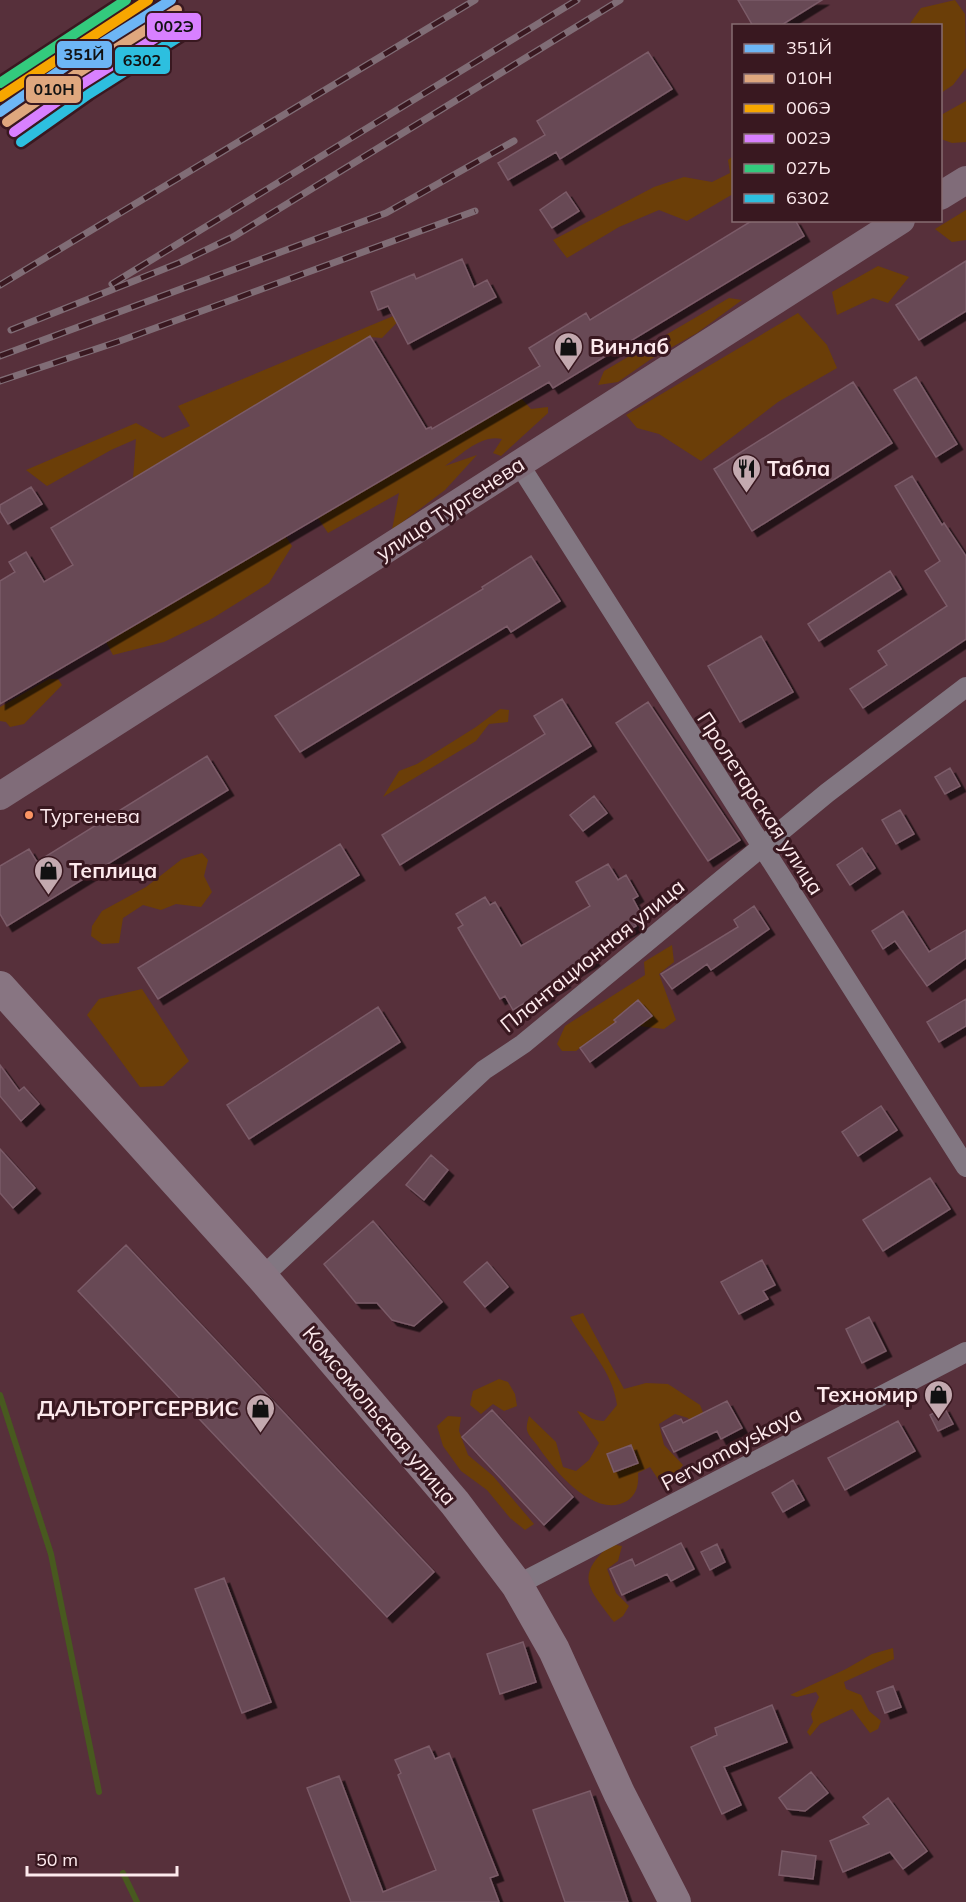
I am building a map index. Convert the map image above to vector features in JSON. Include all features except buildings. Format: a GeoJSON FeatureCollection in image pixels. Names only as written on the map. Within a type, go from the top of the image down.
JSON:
{"type":"FeatureCollection","features":[{"type":"Feature","properties":{"kind":"main road"},"geometry":{"type":"LineString","coordinates":[[942,195],[966,180]]}},
{"type":"Feature","properties":{"kind":"main road","name":"улица Тургенева"},"geometry":{"type":"LineString","coordinates":[[0,796],[898,222]]}},
{"type":"Feature","properties":{"kind":"main road","name":"Комсомольская улица"},"geometry":{"type":"LineString","coordinates":[[0,987],[262,1277],[455,1503],[517,1585],[554,1650],[619,1793],[675,1902]]}},
{"type":"Feature","properties":{"kind":"street","name":"Пролетарская улица"},"geometry":{"type":"LineString","coordinates":[[519,464],[761,848],[966,1167]]}},
{"type":"Feature","properties":{"kind":"street","name":"Плантационная улица"},"geometry":{"type":"LineString","coordinates":[[262,1277],[484,1070],[524,1044],[761,848],[966,687]]}},
{"type":"Feature","properties":{"kind":"street","name":"Pervomayskaya"},"geometry":{"type":"LineString","coordinates":[[517,1585],[966,1352]]}},
{"type":"Feature","properties":{"kind":"shaded area"},"geometry":{"type":"Polygon","coordinates":[[[955,0],[965,14],[966,68],[953,85],[942,92],[942,24],[910,24],[921,8],[955,0]]]}},
{"type":"Feature","properties":{"kind":"shaded area"},"geometry":{"type":"Polygon","coordinates":[[[966,101],[966,142],[952,143],[942,139],[942,114],[966,101]]]}},
{"type":"Feature","properties":{"kind":"shaded area"},"geometry":{"type":"Polygon","coordinates":[[[732,157],[732,195],[687,221],[659,210],[619,227],[567,258],[553,240],[654,187],[684,177],[712,182],[730,173],[728,160],[732,157]]]}},
{"type":"Feature","properties":{"kind":"shaded area"},"geometry":{"type":"Polygon","coordinates":[[[966,210],[966,240],[952,242],[935,229],[966,210]]]}},
{"type":"Feature","properties":{"kind":"shaded area"},"geometry":{"type":"Polygon","coordinates":[[[878,266],[909,277],[888,303],[873,298],[837,315],[832,292],[878,266]]]}},
{"type":"Feature","properties":{"kind":"shaded area"},"geometry":{"type":"Polygon","coordinates":[[[729,298],[742,300],[697,333],[651,359],[618,382],[598,385],[604,371],[729,298]]]}},
{"type":"Feature","properties":{"kind":"shaded area"},"geometry":{"type":"Polygon","coordinates":[[[410,309],[382,338],[370,337],[133,479],[136,439],[111,450],[47,486],[26,470],[136,423],[163,438],[190,426],[178,406],[410,309]]]}},
{"type":"Feature","properties":{"kind":"shaded area"},"geometry":{"type":"Polygon","coordinates":[[[798,313],[827,345],[837,368],[778,402],[701,461],[659,434],[637,428],[626,415],[798,313]]]}},
{"type":"Feature","properties":{"kind":"shaded area"},"geometry":{"type":"Polygon","coordinates":[[[521,398],[531,409],[548,407],[548,413],[501,456],[493,453],[502,439],[494,438],[479,442],[445,466],[477,455],[445,490],[392,530],[399,493],[328,533],[318,518],[521,398]]]}},
{"type":"Feature","properties":{"kind":"shaded area"},"geometry":{"type":"Polygon","coordinates":[[[286,537],[292,546],[269,583],[213,618],[164,642],[113,655],[106,642],[286,537]]]}},
{"type":"Feature","properties":{"kind":"shaded area"},"geometry":{"type":"Polygon","coordinates":[[[49,679],[58,679],[62,685],[24,724],[10,727],[6,722],[0,721],[0,707],[49,679]]]}},
{"type":"Feature","properties":{"kind":"shaded area"},"geometry":{"type":"Polygon","coordinates":[[[500,709],[509,710],[508,722],[489,724],[476,741],[383,797],[399,771],[417,764],[500,709]]]}},
{"type":"Feature","properties":{"kind":"shaded area"},"geometry":{"type":"Polygon","coordinates":[[[202,853],[208,860],[204,876],[212,892],[201,907],[176,904],[161,910],[143,905],[123,918],[119,943],[102,944],[91,936],[92,926],[102,911],[146,887],[182,859],[202,853]]]}},
{"type":"Feature","properties":{"kind":"shaded area"},"geometry":{"type":"Polygon","coordinates":[[[672,945],[674,962],[659,974],[676,1020],[664,1029],[614,1023],[576,1051],[562,1051],[557,1044],[565,1026],[645,975],[644,962],[672,945]]]}},
{"type":"Feature","properties":{"kind":"shaded area"},"geometry":{"type":"Polygon","coordinates":[[[142,989],[189,1061],[163,1086],[140,1087],[87,1015],[99,999],[142,989]]]}},
{"type":"Feature","properties":{"kind":"shaded area"},"geometry":{"type":"Polygon","coordinates":[[[583,1313],[624,1389],[646,1383],[668,1384],[700,1405],[709,1427],[699,1435],[688,1418],[675,1414],[659,1424],[664,1445],[683,1465],[675,1475],[660,1482],[650,1467],[638,1473],[638,1485],[633,1496],[627,1501],[614,1505],[601,1504],[576,1489],[553,1467],[527,1430],[529,1416],[556,1442],[563,1467],[576,1471],[589,1460],[599,1443],[577,1411],[604,1421],[617,1405],[605,1370],[570,1317],[583,1313]]]}},
{"type":"Feature","properties":{"kind":"shaded area"},"geometry":{"type":"Polygon","coordinates":[[[499,1379],[508,1382],[515,1394],[517,1406],[504,1411],[493,1404],[481,1414],[470,1405],[473,1391],[499,1379]]]}},
{"type":"Feature","properties":{"kind":"shaded area"},"geometry":{"type":"Polygon","coordinates":[[[448,1416],[461,1417],[459,1431],[468,1455],[493,1476],[534,1524],[525,1530],[510,1518],[487,1490],[461,1471],[443,1446],[437,1426],[448,1416]]]}},
{"type":"Feature","properties":{"kind":"shaded area"},"geometry":{"type":"Polygon","coordinates":[[[611,1544],[622,1546],[618,1561],[607,1569],[616,1593],[629,1606],[623,1616],[614,1622],[597,1600],[589,1582],[592,1565],[611,1544]]]}},
{"type":"Feature","properties":{"kind":"shaded area"},"geometry":{"type":"Polygon","coordinates":[[[893,1648],[894,1659],[844,1682],[846,1689],[861,1695],[869,1711],[881,1721],[878,1729],[870,1733],[852,1709],[820,1724],[810,1736],[807,1732],[813,1722],[811,1714],[819,1697],[816,1692],[797,1697],[790,1695],[872,1654],[893,1648]]]}},
{"type":"Feature","properties":{"kind":"waterway"},"geometry":{"type":"LineString","coordinates":[[0,1395],[51,1554],[99,1792]]}},
{"type":"Feature","properties":{"kind":"waterway"},"geometry":{"type":"LineString","coordinates":[[123,1873],[137,1902]]}},
{"type":"Feature","properties":{"kind":"railway"},"geometry":{"type":"LineString","coordinates":[[0,285],[475,0]]}},
{"type":"Feature","properties":{"kind":"railway"},"geometry":{"type":"LineString","coordinates":[[112,284],[577,0]]}},
{"type":"Feature","properties":{"kind":"railway"},"geometry":{"type":"LineString","coordinates":[[11,330],[179,263],[233,237],[620,0]]}},
{"type":"Feature","properties":{"kind":"railway"},"geometry":{"type":"LineString","coordinates":[[0,356],[386,213],[514,141]]}},
{"type":"Feature","properties":{"kind":"railway"},"geometry":{"type":"LineString","coordinates":[[0,381],[117,342],[475,211]]}},
{"type":"Feature","properties":{"kind":"transit line","name":"027Ь"},"geometry":{"type":"LineString","coordinates":[[0,83],[126,0]]}},
{"type":"Feature","properties":{"kind":"transit line","name":"006Э"},"geometry":{"type":"LineString","coordinates":[[0,97],[148,0]]}},
{"type":"Feature","properties":{"kind":"transit line","name":"351Й"},"geometry":{"type":"LineString","coordinates":[[0,112],[69,64],[171,0]]}},
{"type":"Feature","properties":{"kind":"transit line","name":"010Н"},"geometry":{"type":"LineString","coordinates":[[7,122],[76,74],[177,10]]}},
{"type":"Feature","properties":{"kind":"transit line","name":"002Э"},"geometry":{"type":"LineString","coordinates":[[14,132],[82,84],[184,20]]}},
{"type":"Feature","properties":{"kind":"transit line","name":"6302"},"geometry":{"type":"LineString","coordinates":[[21,142],[89,94],[190,30]]}},
{"type":"Feature","properties":{"kind":"place","name":"Винлаб"},"geometry":{"type":"Point","coordinates":[569,372]}},
{"type":"Feature","properties":{"kind":"place","name":"Табла"},"geometry":{"type":"Point","coordinates":[746,494]}},
{"type":"Feature","properties":{"kind":"place","name":"Тургенева"},"geometry":{"type":"Point","coordinates":[29,815]}},
{"type":"Feature","properties":{"kind":"place","name":"Теплица"},"geometry":{"type":"Point","coordinates":[48,896]}},
{"type":"Feature","properties":{"kind":"place","name":"Техномир"},"geometry":{"type":"Point","coordinates":[939,1420]}},
{"type":"Feature","properties":{"kind":"place","name":"ДАЛЬТОРГСЕРВИС"},"geometry":{"type":"Point","coordinates":[260,1434]}}]}
